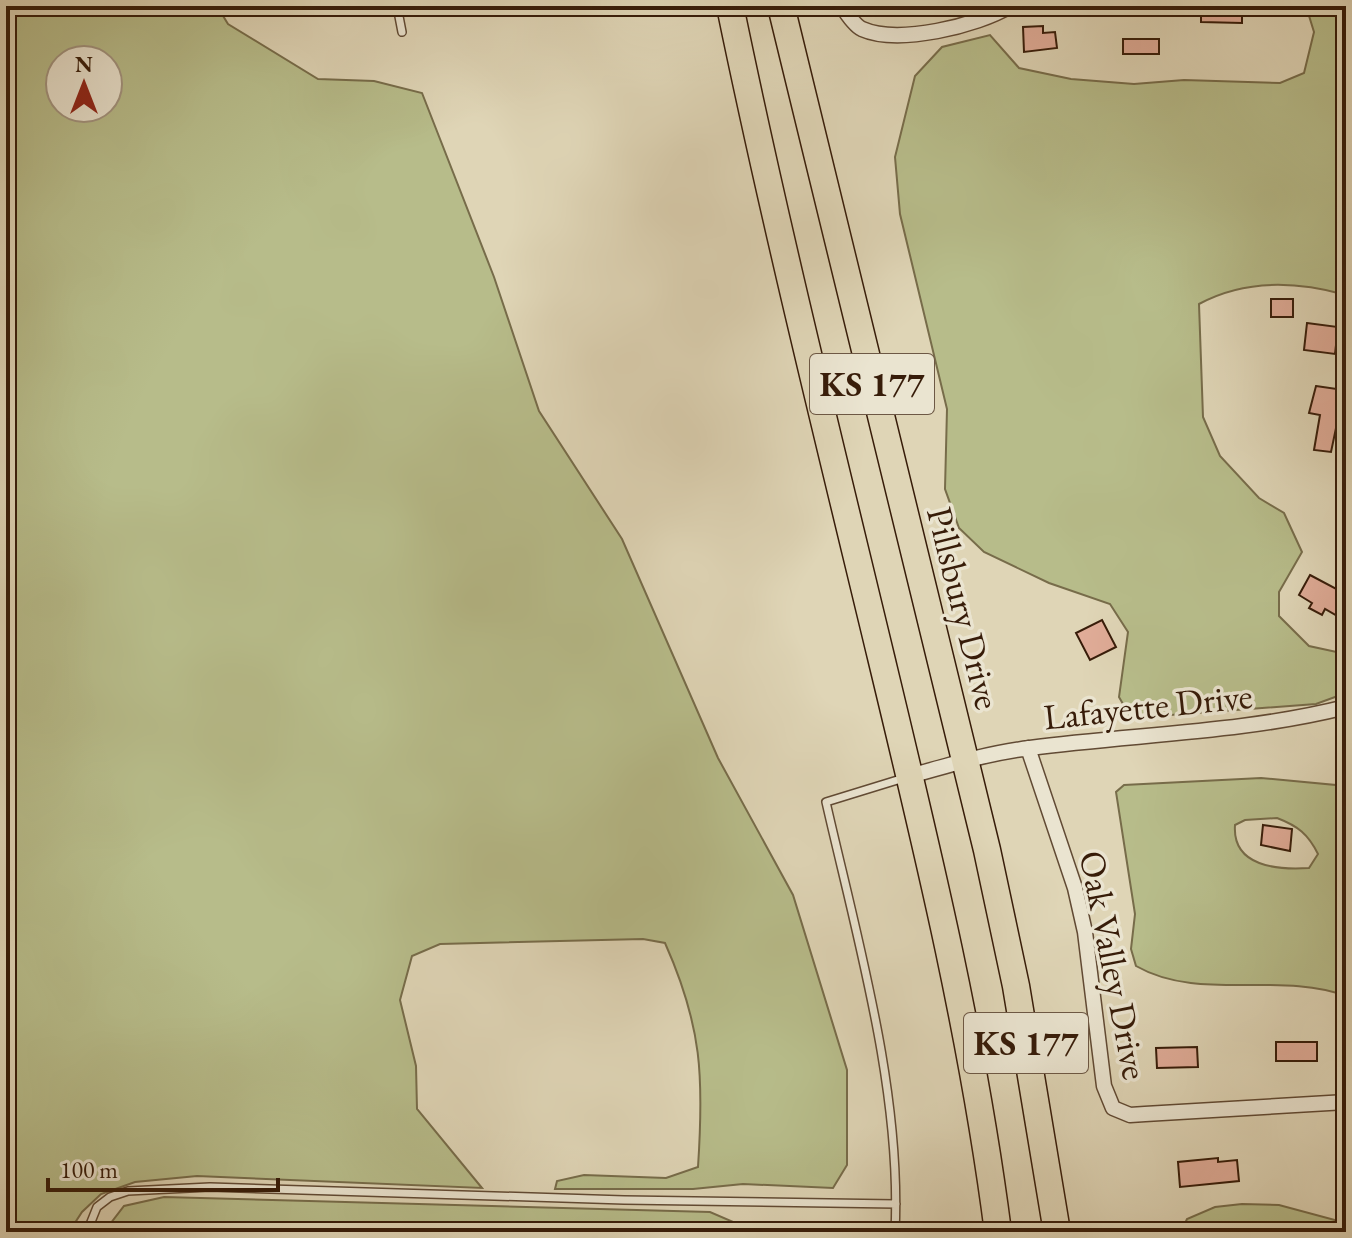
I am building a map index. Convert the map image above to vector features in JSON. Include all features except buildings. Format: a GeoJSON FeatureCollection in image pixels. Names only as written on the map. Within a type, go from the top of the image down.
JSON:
{"type":"FeatureCollection","features":[{"type":"Feature","properties":{"kind":"highway","name":"KS 177"},"geometry":{"type":"LineString","coordinates":[[730,6],[768,189],[958,986],[998,1232]]}},
{"type":"Feature","properties":{"kind":"highway","name":"Pillsbury Drive"},"geometry":{"type":"LineString","coordinates":[[781,6],[965,761],[1016,986],[1057,1232]]}},
{"type":"Feature","properties":{"kind":"street"},"geometry":{"type":"LineString","coordinates":[[842,6],[858,28],[881,35],[938,30],[999,13],[1010,6]]}},
{"type":"Feature","properties":{"kind":"street","name":"Lafayette Drive"},"geometry":{"type":"LineString","coordinates":[[910,776],[1028,748],[1210,731],[1295,720],[1346,707]]}},
{"type":"Feature","properties":{"kind":"street","name":"Oak Valley Drive"},"geometry":{"type":"LineString","coordinates":[[1028,748],[1075,888],[1085,932],[1104,1086],[1113,1108],[1130,1115],[1346,1102]]}},
{"type":"Feature","properties":{"kind":"lane"},"geometry":{"type":"LineString","coordinates":[[397,6],[402,32]]}},
{"type":"Feature","properties":{"kind":"lane"},"geometry":{"type":"LineString","coordinates":[[895,1232],[896,1164],[888,1103],[864,969],[826,802],[910,776]]}},
{"type":"Feature","properties":{"kind":"lane"},"geometry":{"type":"LineString","coordinates":[[87,1232],[97,1207],[110,1197],[128,1191],[210,1187],[624,1200],[896,1204]]}},
{"type":"Feature","properties":{"kind":"green space"},"geometry":{"type":"Polygon","coordinates":[[[19,6],[217,6],[228,24],[318,79],[374,81],[422,93],[494,277],[539,411],[622,539],[718,758],[793,895],[847,1070],[847,1165],[833,1188],[743,1184],[693,1189],[555,1189],[557,1181],[584,1175],[666,1178],[698,1167],[701,1106],[698,1052],[687,1000],[665,943],[643,939],[440,944],[412,956],[400,1000],[416,1066],[417,1109],[482,1188],[197,1176],[135,1182],[101,1194],[82,1212],[69,1232],[6,1232],[6,24],[19,6]]]}},
{"type":"Feature","properties":{"kind":"green space"},"geometry":{"type":"Polygon","coordinates":[[[1306,6],[1346,6],[1346,295],[1290,285],[1253,286],[1199,304],[1203,417],[1220,456],[1259,498],[1284,513],[1302,552],[1279,592],[1279,616],[1309,646],[1346,654],[1346,693],[1316,704],[1131,718],[1119,697],[1128,632],[1110,604],[1049,583],[984,552],[959,528],[945,489],[947,409],[900,214],[895,157],[915,76],[942,47],[990,35],[1019,68],[1071,79],[1134,84],[1184,80],[1280,83],[1304,73],[1314,32],[1306,6]]]}},
{"type":"Feature","properties":{"kind":"green space"},"geometry":{"type":"Polygon","coordinates":[[[1261,778],[1346,786],[1346,996],[1294,986],[1186,982],[1160,977],[1136,966],[1131,949],[1135,914],[1116,792],[1124,785],[1261,778]],[[1277,818],[1245,820],[1235,825],[1241,850],[1259,863],[1284,868],[1309,868],[1318,854],[1310,841],[1297,828],[1277,818]]]}},
{"type":"Feature","properties":{"kind":"green space"},"geometry":{"type":"Polygon","coordinates":[[[164,1197],[710,1212],[745,1227],[744,1232],[250,1232],[240,1226],[207,1232],[104,1232],[124,1206],[164,1197]]]}},
{"type":"Feature","properties":{"kind":"green space"},"geometry":{"type":"Polygon","coordinates":[[[1279,1205],[1346,1223],[1346,1232],[1181,1232],[1187,1219],[1215,1207],[1279,1205]]]}}]}
